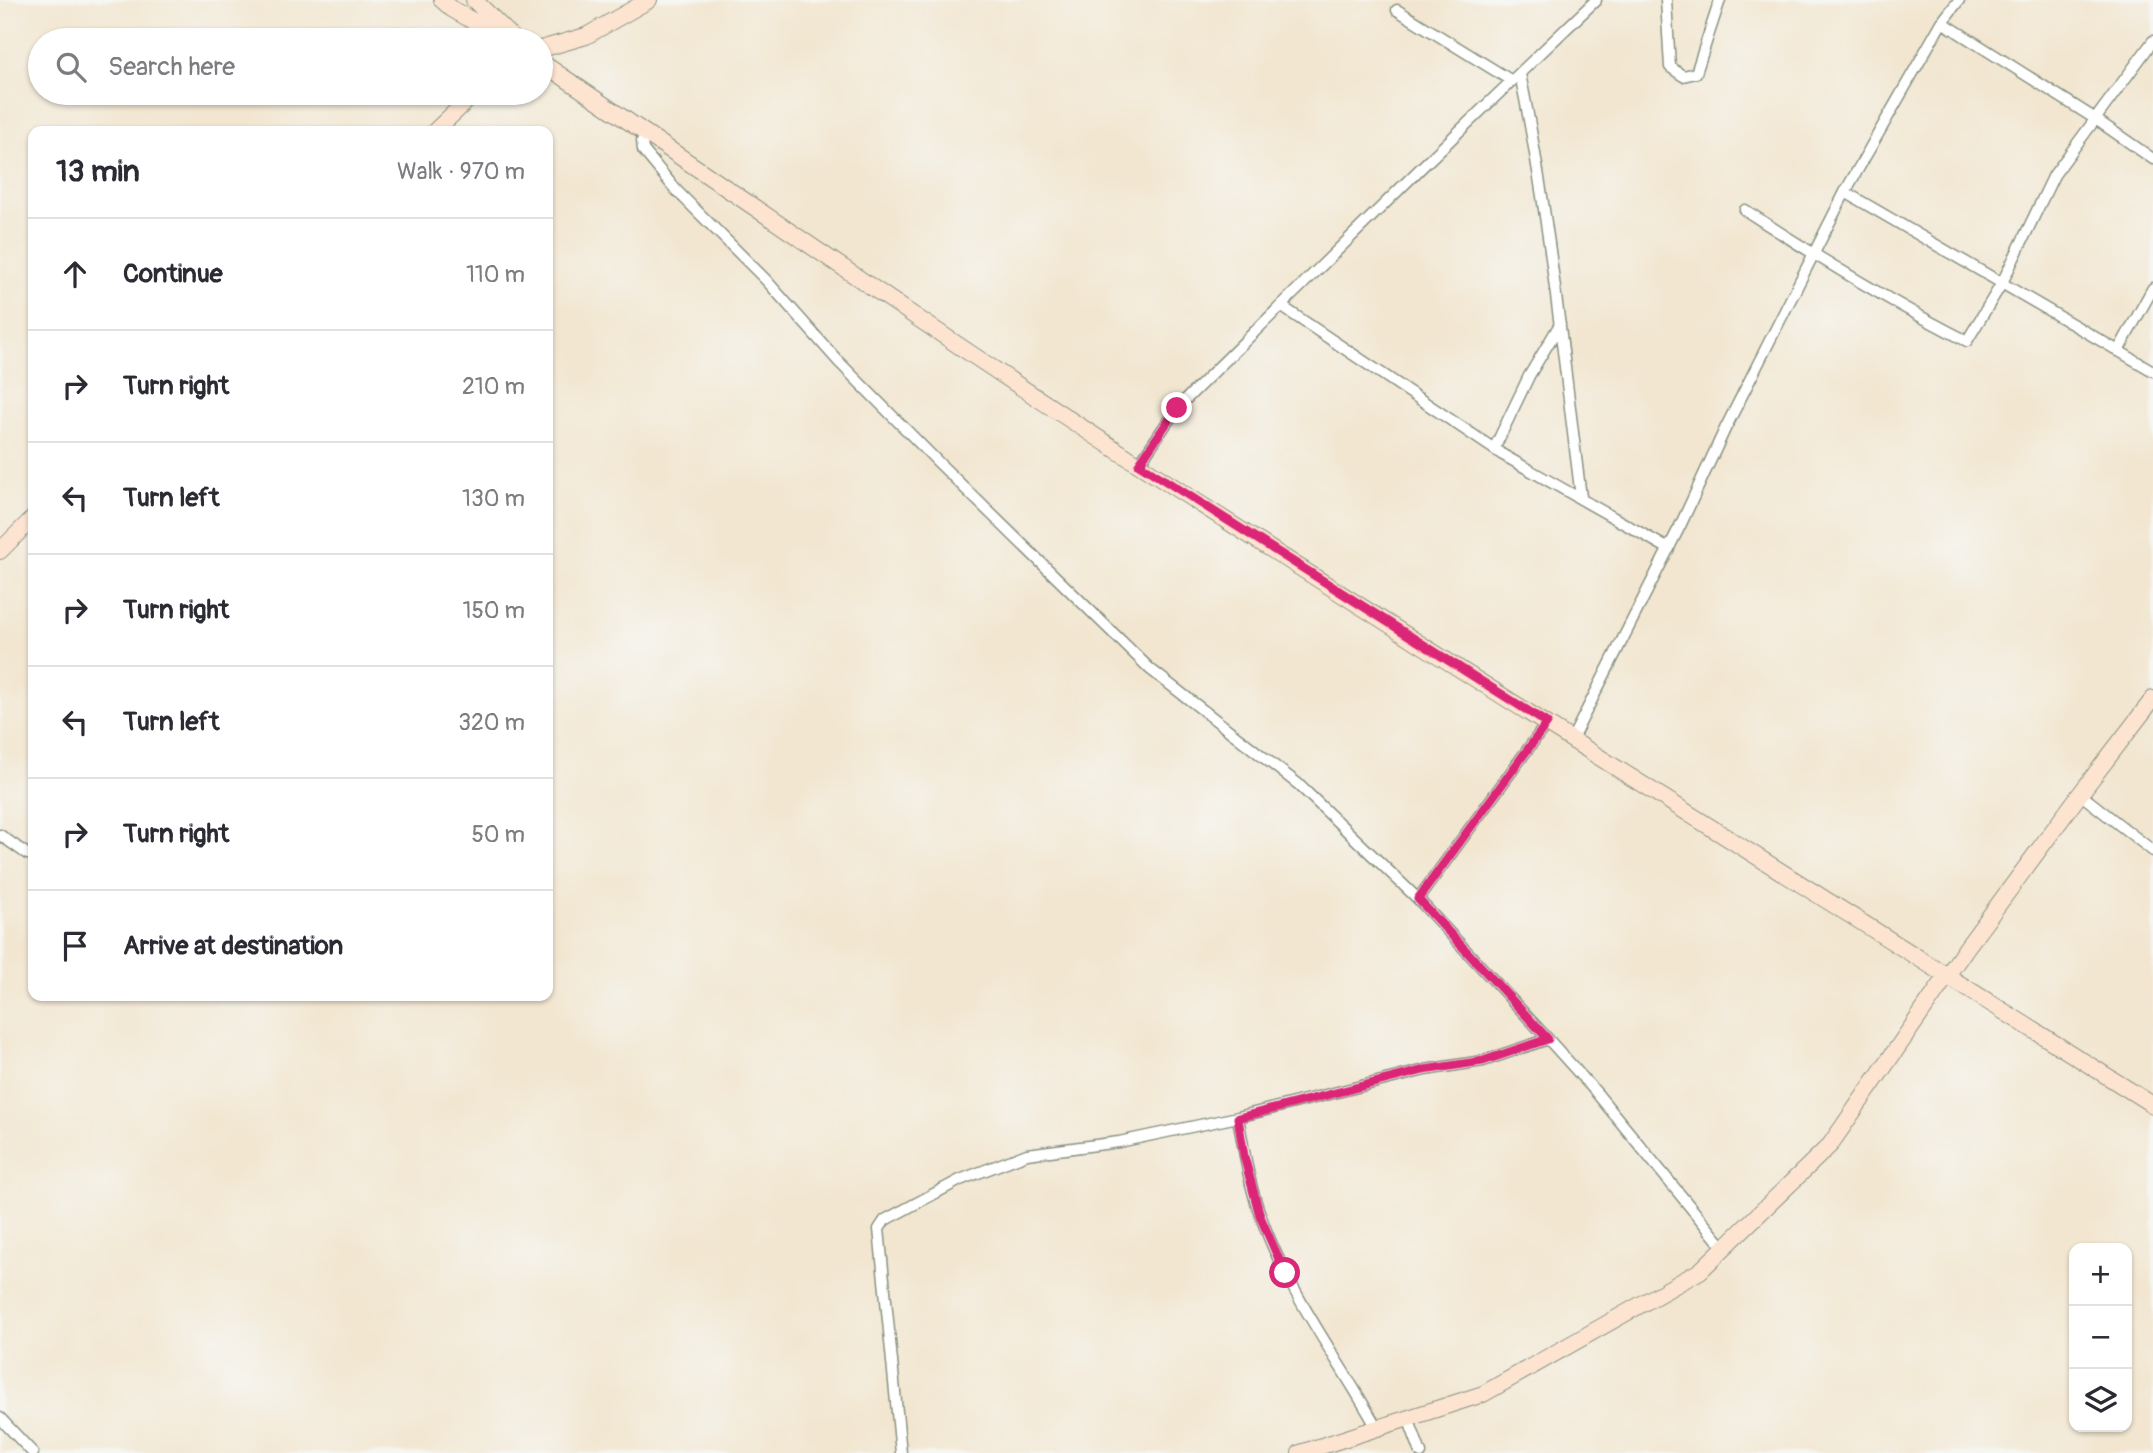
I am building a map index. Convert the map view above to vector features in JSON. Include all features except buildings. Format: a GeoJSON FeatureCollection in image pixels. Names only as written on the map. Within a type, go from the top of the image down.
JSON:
{"type":"FeatureCollection","features":[{"type":"Feature","properties":{"kind":"main road"},"geometry":{"type":"LineString","coordinates":[[442,0],[485,28]]}},
{"type":"Feature","properties":{"kind":"main road"},"geometry":{"type":"LineString","coordinates":[[474,0],[503,28]]}},
{"type":"Feature","properties":{"kind":"main road"},"geometry":{"type":"LineString","coordinates":[[553,46],[586,36],[649,0]]}},
{"type":"Feature","properties":{"kind":"main road"},"geometry":{"type":"LineString","coordinates":[[553,70],[1139,464],[2153,1105]]}},
{"type":"Feature","properties":{"kind":"main road"},"geometry":{"type":"LineString","coordinates":[[440,126],[462,105]]}},
{"type":"Feature","properties":{"kind":"main road"},"geometry":{"type":"LineString","coordinates":[[0,551],[28,523]]}},
{"type":"Feature","properties":{"kind":"main road"},"geometry":{"type":"LineString","coordinates":[[1300,1453],[1483,1394],[1700,1271],[1830,1145],[1947,976],[2153,699]]}},
{"type":"Feature","properties":{"kind":"street"},"geometry":{"type":"LineString","coordinates":[[1139,464],[1177,408],[1596,0]]}},
{"type":"Feature","properties":{"kind":"street"},"geometry":{"type":"LineString","coordinates":[[1666,0],[1670,67],[1683,76],[1696,73],[1720,0]]}},
{"type":"Feature","properties":{"kind":"street"},"geometry":{"type":"LineString","coordinates":[[1573,739],[1669,548],[1725,429],[1846,192],[1942,22],[1959,0]]}},
{"type":"Feature","properties":{"kind":"street"},"geometry":{"type":"LineString","coordinates":[[1397,10],[1516,77],[1536,157],[1581,497]]}},
{"type":"Feature","properties":{"kind":"street"},"geometry":{"type":"LineString","coordinates":[[1942,22],[2094,118],[2153,159]]}},
{"type":"Feature","properties":{"kind":"street"},"geometry":{"type":"LineString","coordinates":[[1745,210],[1814,255],[1919,317],[1968,341],[2002,283],[2054,175],[2153,41]]}},
{"type":"Feature","properties":{"kind":"street"},"geometry":{"type":"LineString","coordinates":[[645,133],[643,150],[676,190],[939,463],[1150,669],[1298,784],[1418,899],[1595,1091],[1724,1248]]}},
{"type":"Feature","properties":{"kind":"street"},"geometry":{"type":"LineString","coordinates":[[1846,192],[2153,369]]}},
{"type":"Feature","properties":{"kind":"street"},"geometry":{"type":"LineString","coordinates":[[2118,351],[2153,288]]}},
{"type":"Feature","properties":{"kind":"street"},"geometry":{"type":"LineString","coordinates":[[1281,306],[1494,449],[1669,548]]}},
{"type":"Feature","properties":{"kind":"street"},"geometry":{"type":"LineString","coordinates":[[1494,449],[1529,376],[1560,324]]}},
{"type":"Feature","properties":{"kind":"street"},"geometry":{"type":"LineString","coordinates":[[1418,899],[1547,723]]}},
{"type":"Feature","properties":{"kind":"street"},"geometry":{"type":"LineString","coordinates":[[2080,794],[2153,851]]}},
{"type":"Feature","properties":{"kind":"street"},"geometry":{"type":"LineString","coordinates":[[0,835],[28,854]]}},
{"type":"Feature","properties":{"kind":"street"},"geometry":{"type":"LineString","coordinates":[[901,1453],[879,1229],[885,1220],[960,1180],[1027,1154],[1119,1142],[1238,1118],[1424,1070],[1483,1061],[1548,1039]]}},
{"type":"Feature","properties":{"kind":"street"},"geometry":{"type":"LineString","coordinates":[[1238,1118],[1244,1156],[1260,1216],[1285,1273],[1377,1428]]}},
{"type":"Feature","properties":{"kind":"street"},"geometry":{"type":"LineString","coordinates":[[0,1418],[33,1453]]}},
{"type":"Feature","properties":{"kind":"street"},"geometry":{"type":"LineString","coordinates":[[1408,1418],[1421,1453]]}},
{"type":"Feature","properties":{"kind":"route"},"geometry":{"type":"LineString","coordinates":[[1177,408],[1139,464],[1547,723],[1418,899],[1548,1039],[1483,1061],[1424,1070],[1238,1118],[1244,1156],[1260,1216],[1285,1273]]}}]}
